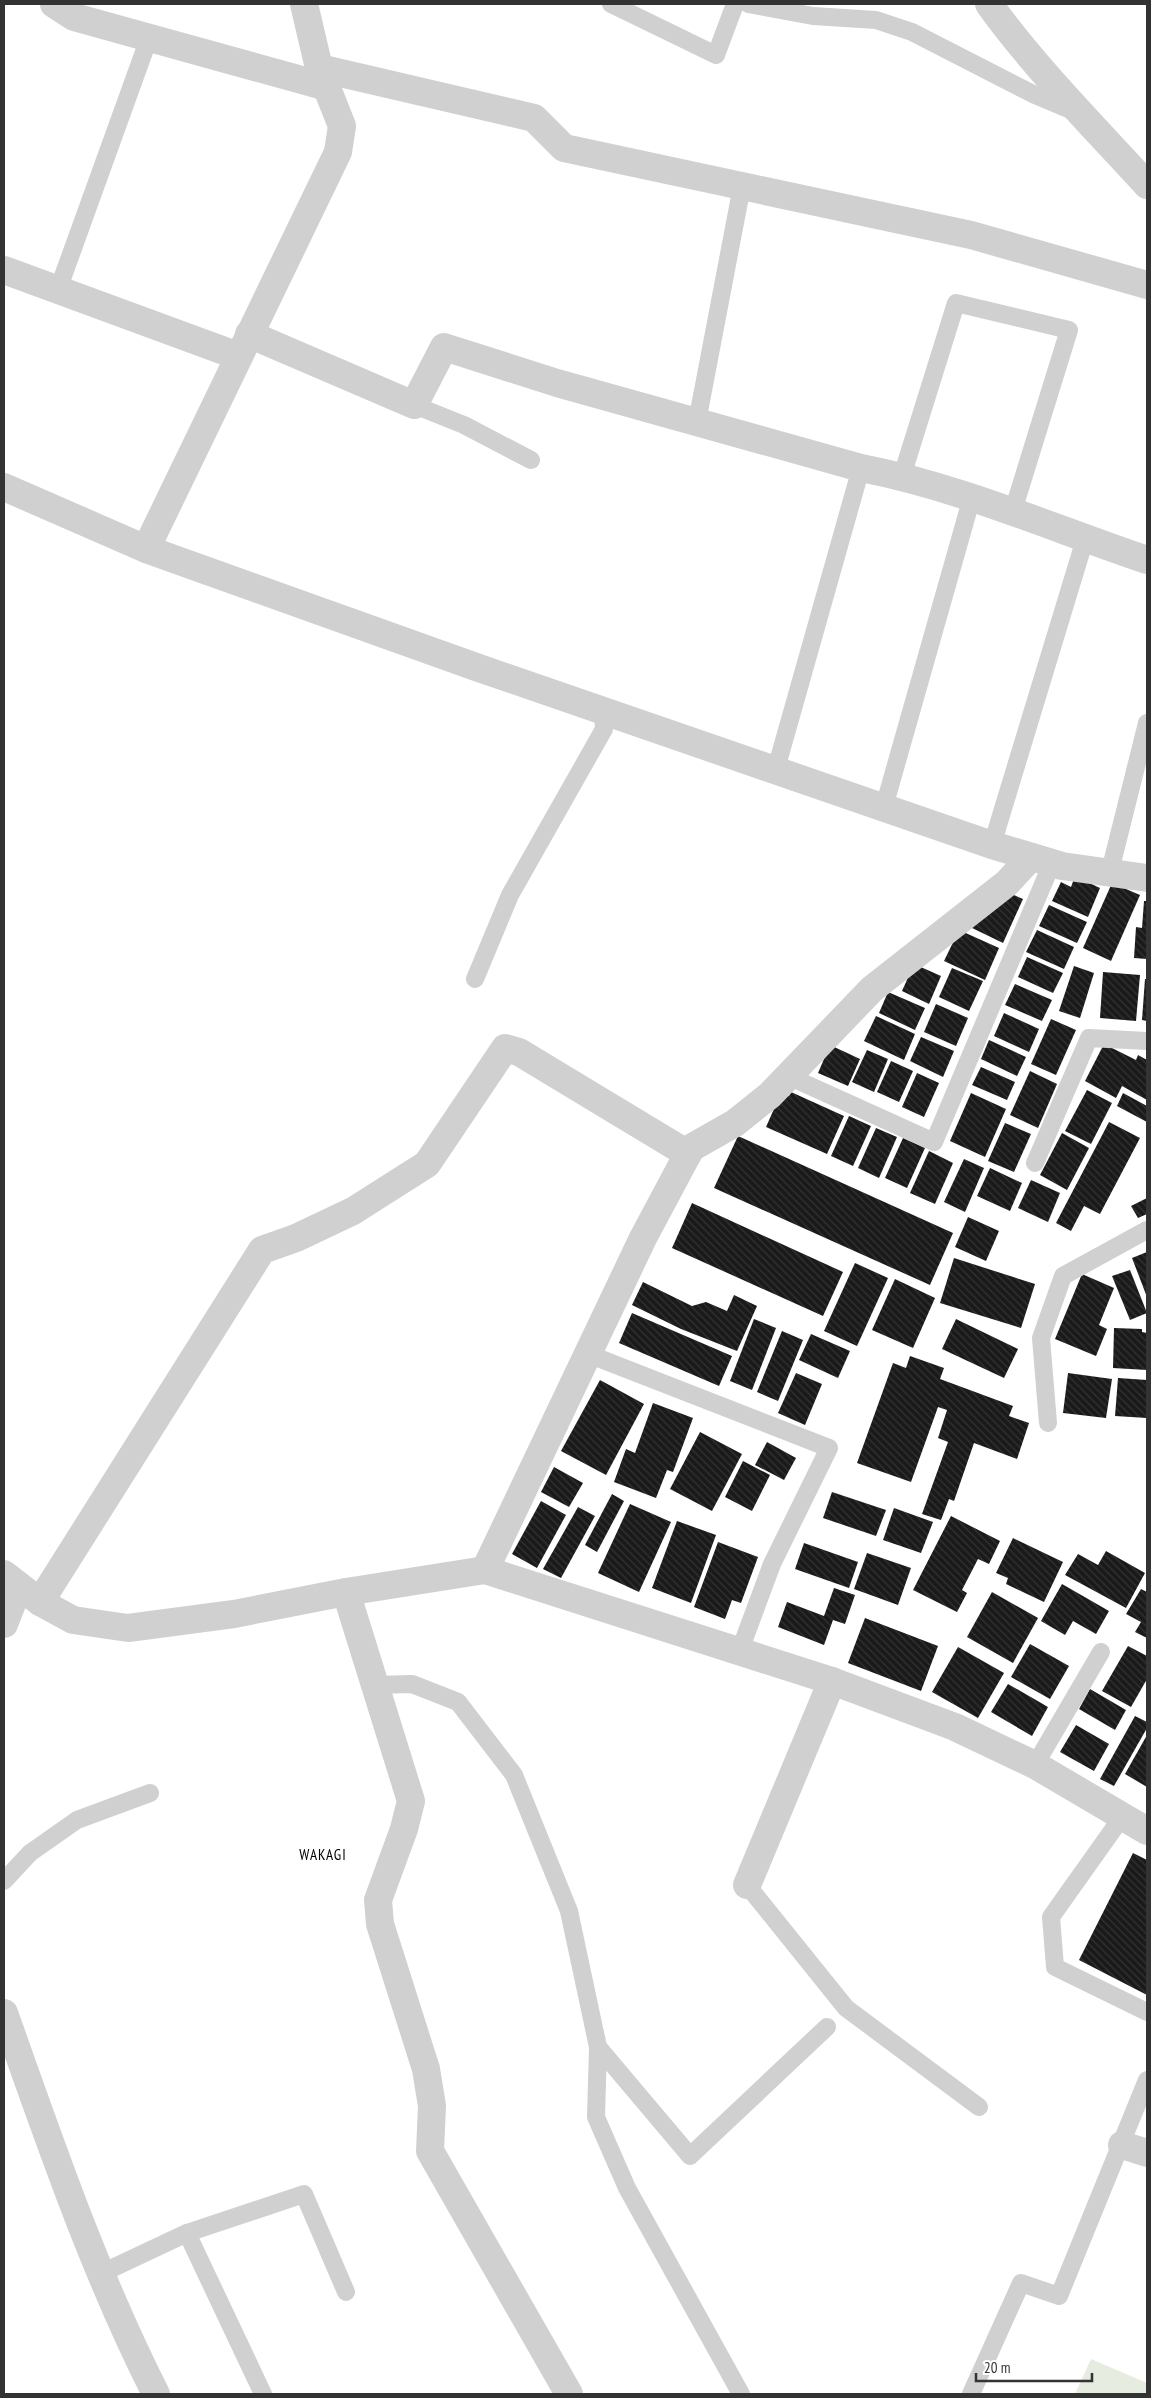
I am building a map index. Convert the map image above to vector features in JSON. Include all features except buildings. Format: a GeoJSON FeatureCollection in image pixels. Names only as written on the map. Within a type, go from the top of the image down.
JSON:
{"type":"FeatureCollection","features":[{"type":"Feature","properties":{"kind":"street"},"geometry":{"type":"LineString","coordinates":[[54,4],[74,17],[149,38],[323,78],[534,118],[564,148],[970,235],[1147,285]]}},
{"type":"Feature","properties":{"kind":"street"},"geometry":{"type":"LineString","coordinates":[[146,549],[338,152],[342,126],[323,78],[304,4]]}},
{"type":"Feature","properties":{"kind":"street"},"geometry":{"type":"LineString","coordinates":[[989,4],[1002,22],[1083,115],[1147,185]]}},
{"type":"Feature","properties":{"kind":"street"},"geometry":{"type":"LineString","coordinates":[[4,270],[58,290],[244,345],[414,405],[444,347],[557,384],[861,468],[902,476],[972,497],[1147,560]]}},
{"type":"Feature","properties":{"kind":"street"},"geometry":{"type":"LineString","coordinates":[[4,487],[146,549],[603,712],[992,845],[1042,860],[1147,878]]}},
{"type":"Feature","properties":{"kind":"street"},"geometry":{"type":"LineString","coordinates":[[485,1570],[643,1238],[691,1148],[735,1123],[770,1094],[872,989],[1007,883],[1042,860]]}},
{"type":"Feature","properties":{"kind":"street"},"geometry":{"type":"LineString","coordinates":[[4,1624],[21,1588],[262,1250],[296,1238],[353,1211],[427,1164],[505,1048],[519,1052],[688,1154]]}},
{"type":"Feature","properties":{"kind":"street"},"geometry":{"type":"LineString","coordinates":[[21,1588],[74,1620],[128,1628],[234,1614],[346,1592],[485,1570],[738,1653],[832,1681],[955,1727],[1035,1765],[1147,1831]]}},
{"type":"Feature","properties":{"kind":"street"},"geometry":{"type":"LineString","coordinates":[[346,1592],[411,1801],[404,1829],[378,1900],[380,1924],[426,2069],[432,2106],[430,2151],[569,2394]]}},
{"type":"Feature","properties":{"kind":"street"},"geometry":{"type":"LineString","coordinates":[[746,1885],[832,1681]]}},
{"type":"Feature","properties":{"kind":"street"},"geometry":{"type":"LineString","coordinates":[[4,2013],[52,2147],[102,2273],[132,2348],[156,2394]]}},
{"type":"Feature","properties":{"kind":"street"},"geometry":{"type":"LineString","coordinates":[[1122,2145],[1147,2153]]}},
{"type":"Feature","properties":{"kind":"lane"},"geometry":{"type":"LineString","coordinates":[[611,4],[716,56],[735,4]]}},
{"type":"Feature","properties":{"kind":"lane"},"geometry":{"type":"LineString","coordinates":[[748,4],[813,16],[876,20],[912,32],[1035,95],[1083,115]]}},
{"type":"Feature","properties":{"kind":"lane"},"geometry":{"type":"LineString","coordinates":[[58,290],[149,38]]}},
{"type":"Feature","properties":{"kind":"lane"},"geometry":{"type":"LineString","coordinates":[[697,422],[742,186]]}},
{"type":"Feature","properties":{"kind":"lane"},"geometry":{"type":"LineString","coordinates":[[902,476],[956,303],[1069,330],[1013,511]]}},
{"type":"Feature","properties":{"kind":"lane"},"geometry":{"type":"LineString","coordinates":[[414,405],[464,425],[531,460]]}},
{"type":"Feature","properties":{"kind":"lane"},"geometry":{"type":"LineString","coordinates":[[776,770],[861,468]]}},
{"type":"Feature","properties":{"kind":"lane"},"geometry":{"type":"LineString","coordinates":[[884,807],[972,497]]}},
{"type":"Feature","properties":{"kind":"lane"},"geometry":{"type":"LineString","coordinates":[[992,845],[1085,539]]}},
{"type":"Feature","properties":{"kind":"lane"},"geometry":{"type":"LineString","coordinates":[[475,979],[510,895],[604,730],[603,712]]}},
{"type":"Feature","properties":{"kind":"lane"},"geometry":{"type":"LineString","coordinates":[[1110,871],[1147,724]]}},
{"type":"Feature","properties":{"kind":"lane"},"geometry":{"type":"LineString","coordinates":[[788,1076],[934,1142],[1042,860]]}},
{"type":"Feature","properties":{"kind":"lane"},"geometry":{"type":"LineString","coordinates":[[1035,1163],[1089,1038],[1147,1041]]}},
{"type":"Feature","properties":{"kind":"lane"},"geometry":{"type":"LineString","coordinates":[[1048,1424],[1041,1338],[1063,1276],[1147,1230]]}},
{"type":"Feature","properties":{"kind":"lane"},"geometry":{"type":"LineString","coordinates":[[588,1354],[829,1448],[772,1564],[738,1653]]}},
{"type":"Feature","properties":{"kind":"lane"},"geometry":{"type":"LineString","coordinates":[[1035,1765],[1101,1652]]}},
{"type":"Feature","properties":{"kind":"lane"},"geometry":{"type":"LineString","coordinates":[[375,1685],[412,1684],[458,1702],[514,1775],[569,1911],[598,2047],[596,2117],[627,2188],[741,2394]]}},
{"type":"Feature","properties":{"kind":"lane"},"geometry":{"type":"LineString","coordinates":[[4,1881],[30,1853],[77,1820],[150,1792]]}},
{"type":"Feature","properties":{"kind":"lane"},"geometry":{"type":"LineString","coordinates":[[1122,1817],[1051,1917],[1055,1967],[1147,2012]]}},
{"type":"Feature","properties":{"kind":"lane"},"geometry":{"type":"LineString","coordinates":[[746,1885],[846,2008],[979,2107]]}},
{"type":"Feature","properties":{"kind":"lane"},"geometry":{"type":"LineString","coordinates":[[598,2047],[690,2156],[827,2028]]}},
{"type":"Feature","properties":{"kind":"lane"},"geometry":{"type":"LineString","coordinates":[[971,2394],[1021,2283],[1059,2296],[1147,2080]]}},
{"type":"Feature","properties":{"kind":"lane"},"geometry":{"type":"LineString","coordinates":[[102,2273],[187,2233],[304,2194],[346,2292]]}},
{"type":"Feature","properties":{"kind":"lane"},"geometry":{"type":"LineString","coordinates":[[187,2233],[236,2341],[263,2394]]}},
{"type":"Feature","properties":{"kind":"shaded area"},"geometry":{"type":"Polygon","coordinates":[[[1091,2359],[1147,2383],[1147,2394],[1075,2394],[1091,2359]]]}},
{"type":"Feature","properties":{"kind":"district","name":"WAKAGI"},"geometry":{"type":"Point","coordinates":[323,1854]}}]}
